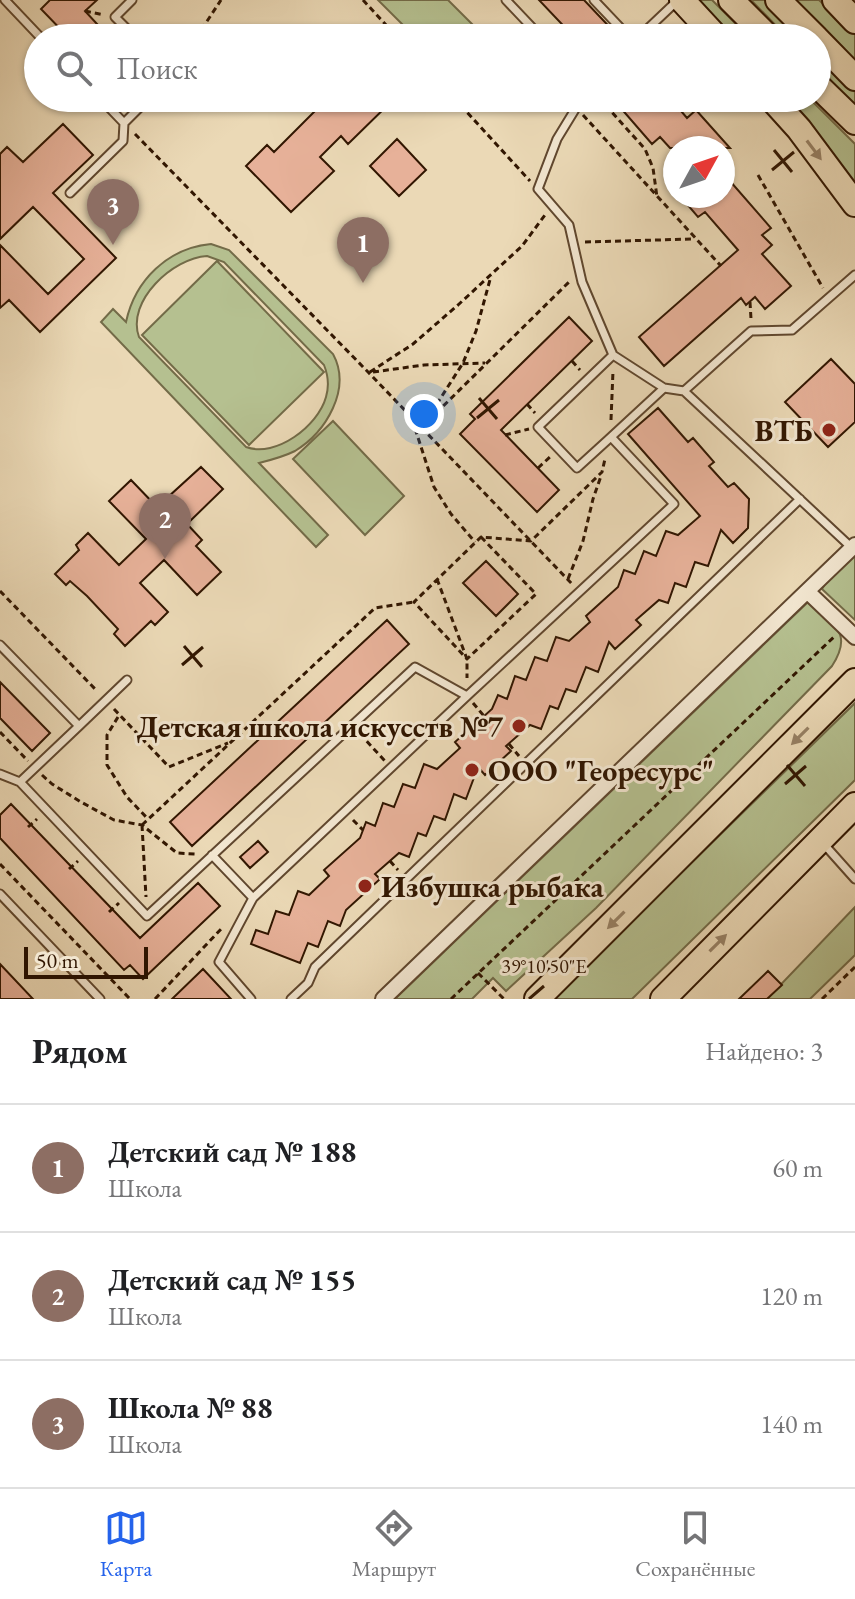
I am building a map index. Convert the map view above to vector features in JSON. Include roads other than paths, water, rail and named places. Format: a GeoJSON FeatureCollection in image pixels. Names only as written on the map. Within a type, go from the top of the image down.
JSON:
{"type":"FeatureCollection","features":[{"type":"Feature","properties":{"kind":"main road"},"geometry":{"type":"LineString","coordinates":[[680,0],[703,24]]}},
{"type":"Feature","properties":{"kind":"main road"},"geometry":{"type":"LineString","coordinates":[[731,0],[755,24]]}},
{"type":"Feature","properties":{"kind":"main road"},"geometry":{"type":"LineString","coordinates":[[778,0],[801,24]]}},
{"type":"Feature","properties":{"kind":"main road"},"geometry":{"type":"LineString","coordinates":[[835,0],[855,21]]}},
{"type":"Feature","properties":{"kind":"main road"},"geometry":{"type":"LineString","coordinates":[[831,54],[855,78]]}},
{"type":"Feature","properties":{"kind":"main road"},"geometry":{"type":"LineString","coordinates":[[831,99],[855,122]]}},
{"type":"Feature","properties":{"kind":"main road"},"geometry":{"type":"LineString","coordinates":[[783,112],[855,204]]}},
{"type":"Feature","properties":{"kind":"main road"},"geometry":{"type":"LineString","coordinates":[[537,999],[855,681]]}},
{"type":"Feature","properties":{"kind":"main road"},"geometry":{"type":"LineString","coordinates":[[663,999],[855,805]]}},
{"type":"Feature","properties":{"kind":"street"},"geometry":{"type":"LineString","coordinates":[[383,999],[854,546]]}},
{"type":"Feature","properties":{"kind":"street"},"geometry":{"type":"LineString","coordinates":[[808,592],[850,632]]}},
{"type":"Feature","properties":{"kind":"lane"},"geometry":{"type":"LineString","coordinates":[[5,0],[28,24]]}},
{"type":"Feature","properties":{"kind":"lane"},"geometry":{"type":"LineString","coordinates":[[122,24],[115,17],[132,0]]}},
{"type":"Feature","properties":{"kind":"lane"},"geometry":{"type":"LineString","coordinates":[[506,0],[529,24]]}},
{"type":"Feature","properties":{"kind":"lane"},"geometry":{"type":"LineString","coordinates":[[594,0],[617,24]]}},
{"type":"Feature","properties":{"kind":"lane"},"geometry":{"type":"LineString","coordinates":[[653,24],[680,0]]}},
{"type":"Feature","properties":{"kind":"lane"},"geometry":{"type":"LineString","coordinates":[[113,112],[124,123]]}},
{"type":"Feature","properties":{"kind":"lane"},"geometry":{"type":"LineString","coordinates":[[70,193],[123,141],[124,123],[135,112]]}},
{"type":"Feature","properties":{"kind":"lane"},"geometry":{"type":"LineString","coordinates":[[574,112],[557,139],[538,189],[569,225],[582,282],[613,355],[664,388],[684,391],[854,546]]}},
{"type":"Feature","properties":{"kind":"lane"},"geometry":{"type":"LineString","coordinates":[[684,391],[751,331],[792,330],[855,275]]}},
{"type":"Feature","properties":{"kind":"lane"},"geometry":{"type":"LineString","coordinates":[[613,355],[538,427],[577,468],[664,388]]}},
{"type":"Feature","properties":{"kind":"lane"},"geometry":{"type":"LineString","coordinates":[[251,999],[219,962],[253,898],[674,504],[611,437]]}},
{"type":"Feature","properties":{"kind":"lane"},"geometry":{"type":"LineString","coordinates":[[291,999],[308,983],[315,967],[800,499]]}},
{"type":"Feature","properties":{"kind":"lane"},"geometry":{"type":"LineString","coordinates":[[0,645],[79,726]]}},
{"type":"Feature","properties":{"kind":"lane"},"geometry":{"type":"LineString","coordinates":[[0,774],[20,782],[147,916],[415,667],[467,696]]}},
{"type":"Feature","properties":{"kind":"lane"},"geometry":{"type":"LineString","coordinates":[[20,782],[127,680]]}},
{"type":"Feature","properties":{"kind":"lane"},"geometry":{"type":"LineString","coordinates":[[821,840],[855,879]]}},
{"type":"Feature","properties":{"kind":"lane"},"geometry":{"type":"LineString","coordinates":[[212,855],[253,898]]}},
{"type":"Feature","properties":{"kind":"lane"},"geometry":{"type":"LineString","coordinates":[[0,894],[100,999]]}},
{"type":"Feature","properties":{"kind":"place","name":"Школа № 88"},"geometry":{"type":"Point","coordinates":[113,245]}},
{"type":"Feature","properties":{"kind":"place","name":"Детский сад № 188"},"geometry":{"type":"Point","coordinates":[363,283]}},
{"type":"Feature","properties":{"kind":"place","name":"ВТБ"},"geometry":{"type":"Point","coordinates":[829,430]}},
{"type":"Feature","properties":{"kind":"place","name":"Детский сад № 155"},"geometry":{"type":"Point","coordinates":[165,559]}},
{"type":"Feature","properties":{"kind":"place","name":"Детская школа искусств №7"},"geometry":{"type":"Point","coordinates":[519,726]}},
{"type":"Feature","properties":{"kind":"place","name":"ООО \"Георесурс\""},"geometry":{"type":"Point","coordinates":[472,770]}},
{"type":"Feature","properties":{"kind":"place","name":"Избушка рыбака"},"geometry":{"type":"Point","coordinates":[365,886]}}]}
